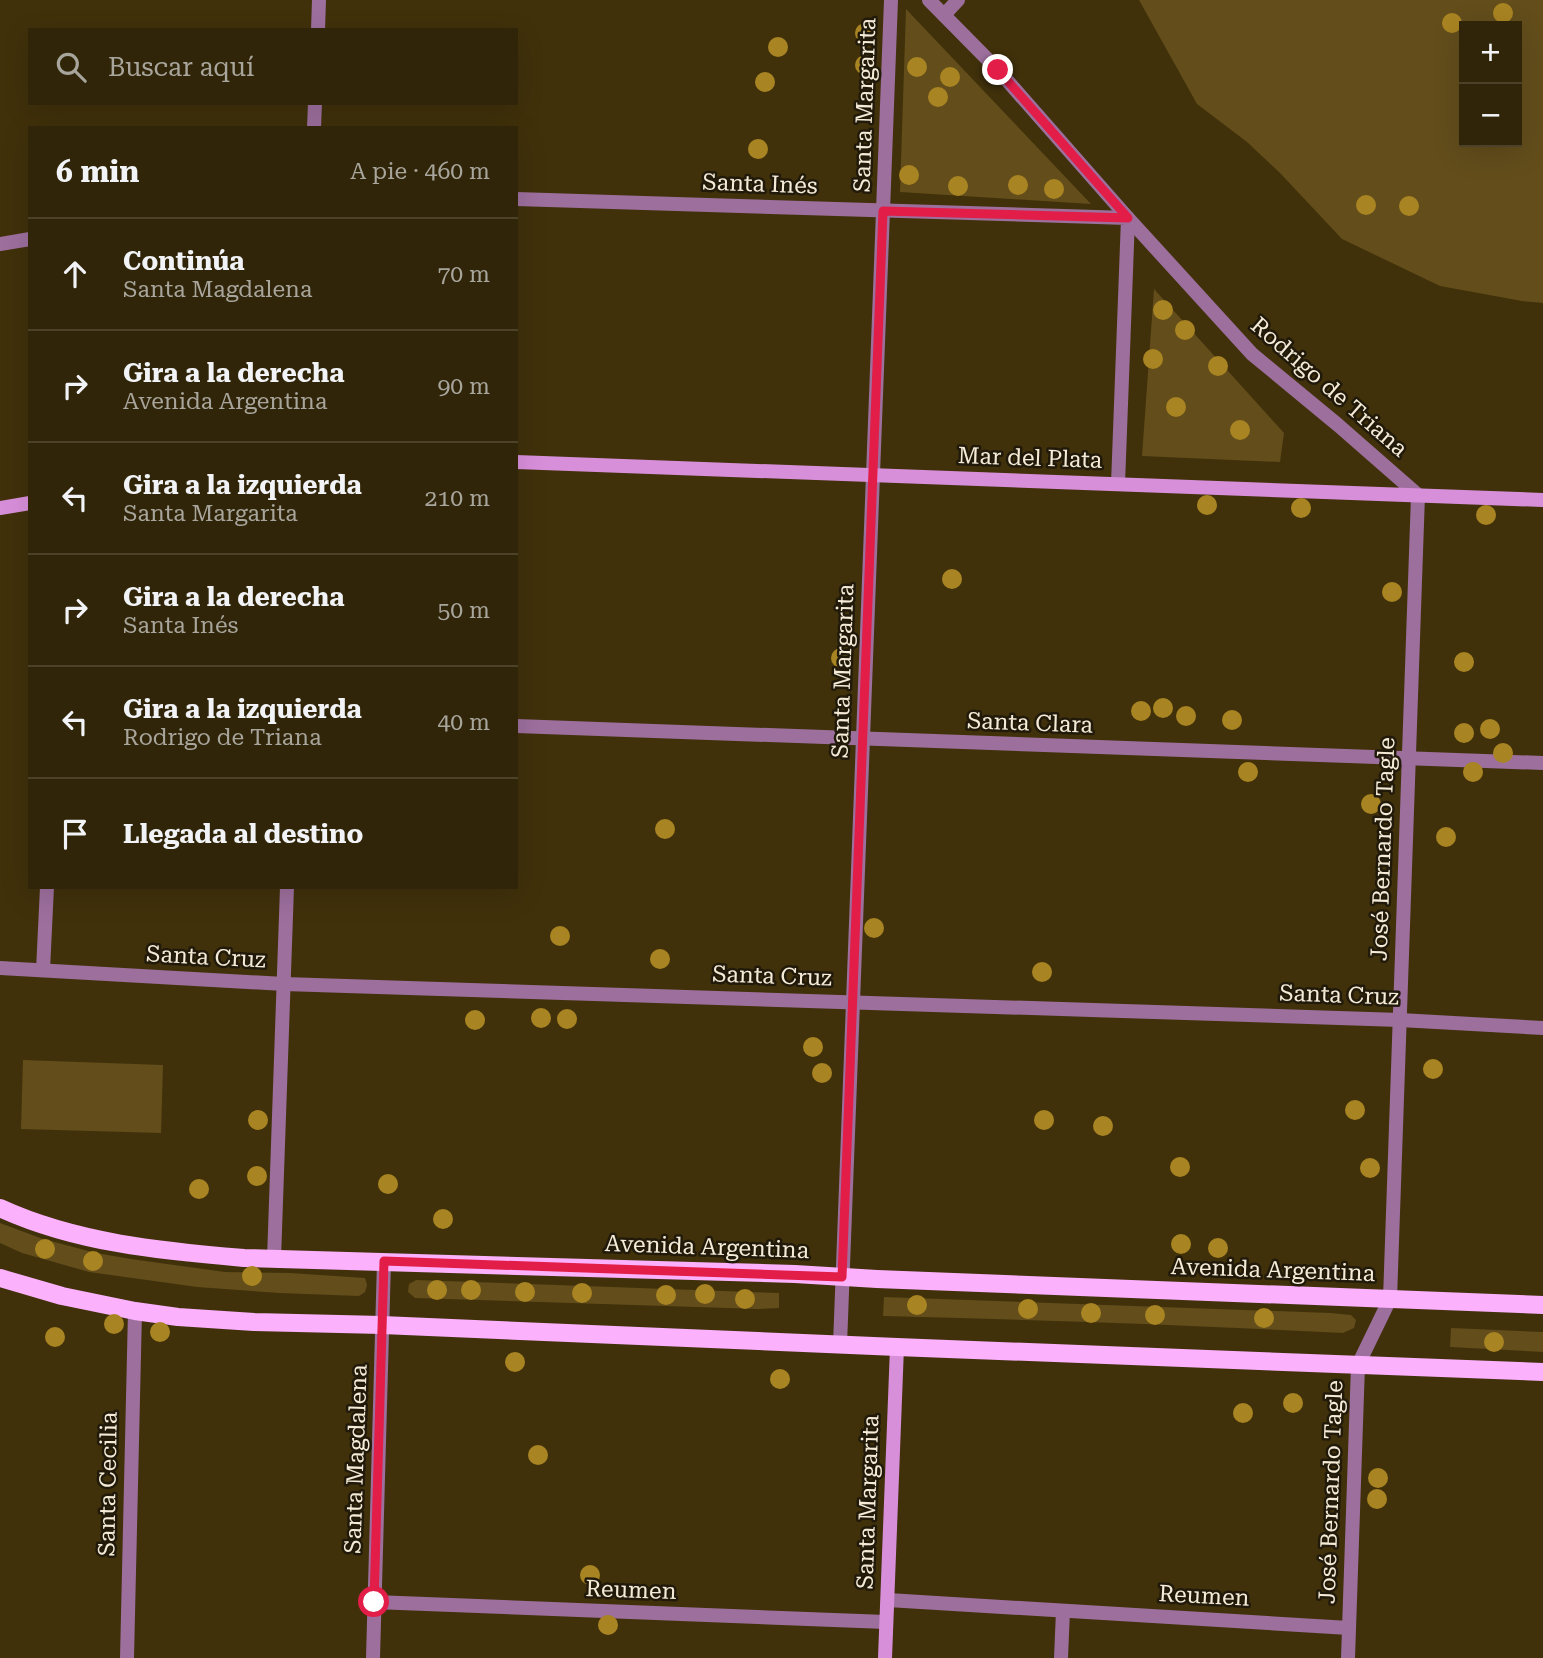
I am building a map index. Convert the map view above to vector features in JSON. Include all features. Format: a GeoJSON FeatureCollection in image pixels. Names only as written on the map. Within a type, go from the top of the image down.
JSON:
{"type":"FeatureCollection","features":[{"type":"Feature","properties":{"kind":"main road","name":"Avenida Argentina"},"geometry":{"type":"LineString","coordinates":[[0,1208],[51,1226],[162,1251],[274,1259],[842,1277],[1543,1305]]}},
{"type":"Feature","properties":{"kind":"main road"},"geometry":{"type":"LineString","coordinates":[[0,1278],[62,1296],[135,1311],[254,1322],[1543,1373]]}},
{"type":"Feature","properties":{"kind":"street"},"geometry":{"type":"LineString","coordinates":[[318,28],[319,0]]}},
{"type":"Feature","properties":{"kind":"street","name":"Santa Margarita"},"geometry":{"type":"LineString","coordinates":[[840,1345],[891,0]]}},
{"type":"Feature","properties":{"kind":"street","name":"Rodrigo de Triana"},"geometry":{"type":"LineString","coordinates":[[929,0],[998,70],[1252,354],[1418,495]]}},
{"type":"Feature","properties":{"kind":"street"},"geometry":{"type":"LineString","coordinates":[[944,15],[958,0]]}},
{"type":"Feature","properties":{"kind":"street"},"geometry":{"type":"LineString","coordinates":[[314,126],[315,105]]}},
{"type":"Feature","properties":{"kind":"street","name":"Santa Inés"},"geometry":{"type":"LineString","coordinates":[[518,198],[1128,218]]}},
{"type":"Feature","properties":{"kind":"street"},"geometry":{"type":"LineString","coordinates":[[1118,484],[1128,218]]}},
{"type":"Feature","properties":{"kind":"street"},"geometry":{"type":"LineString","coordinates":[[0,244],[28,239]]}},
{"type":"Feature","properties":{"kind":"street","name":"Mar del Plata"},"geometry":{"type":"LineString","coordinates":[[518,461],[1543,500]]}},
{"type":"Feature","properties":{"kind":"street","name":"José Bernardo Tagle"},"geometry":{"type":"LineString","coordinates":[[1348,1658],[1358,1365],[1390,1299],[1418,495]]}},
{"type":"Feature","properties":{"kind":"street"},"geometry":{"type":"LineString","coordinates":[[0,508],[28,503]]}},
{"type":"Feature","properties":{"kind":"street","name":"Santa Clara"},"geometry":{"type":"LineString","coordinates":[[518,726],[1543,764]]}},
{"type":"Feature","properties":{"kind":"street"},"geometry":{"type":"LineString","coordinates":[[43,970],[47,889]]}},
{"type":"Feature","properties":{"kind":"street"},"geometry":{"type":"LineString","coordinates":[[274,1259],[287,889]]}},
{"type":"Feature","properties":{"kind":"street","name":"Santa Cruz"},"geometry":{"type":"LineString","coordinates":[[0,968],[284,984],[1400,1020],[1543,1028]]}},
{"type":"Feature","properties":{"kind":"street","name":"Santa Magdalena"},"geometry":{"type":"LineString","coordinates":[[373,1658],[384,1261]]}},
{"type":"Feature","properties":{"kind":"street","name":"Santa Cecilia"},"geometry":{"type":"LineString","coordinates":[[127,1658],[135,1311]]}},
{"type":"Feature","properties":{"kind":"street","name":"Santa Margarita"},"geometry":{"type":"LineString","coordinates":[[885,1658],[897,1347]]}},
{"type":"Feature","properties":{"kind":"street","name":"Reumen"},"geometry":{"type":"LineString","coordinates":[[888,1600],[1349,1628]]}},
{"type":"Feature","properties":{"kind":"street","name":"Reumen"},"geometry":{"type":"LineString","coordinates":[[374,1602],[886,1622]]}},
{"type":"Feature","properties":{"kind":"street"},"geometry":{"type":"LineString","coordinates":[[1061,1658],[1063,1611]]}},
{"type":"Feature","properties":{"kind":"shaded area"},"geometry":{"type":"Polygon","coordinates":[[[1139,0],[1543,0],[1543,303],[1440,286],[1342,239],[1247,142],[1197,104],[1139,0]]]}},
{"type":"Feature","properties":{"kind":"shaded area"},"geometry":{"type":"Polygon","coordinates":[[[906,9],[1091,204],[900,192],[906,9]]]}},
{"type":"Feature","properties":{"kind":"shaded area"},"geometry":{"type":"Polygon","coordinates":[[[1154,289],[1284,433],[1280,462],[1142,456],[1154,289]]]}},
{"type":"Feature","properties":{"kind":"shaded area"},"geometry":{"type":"Polygon","coordinates":[[[23,1060],[163,1065],[161,1133],[21,1129],[23,1060]]]}},
{"type":"Feature","properties":{"kind":"shaded area"},"geometry":{"type":"Polygon","coordinates":[[[0,1223],[43,1239],[131,1259],[225,1272],[365,1278],[367,1285],[365,1292],[359,1296],[279,1293],[197,1287],[89,1272],[22,1253],[0,1243],[0,1223]]]}},
{"type":"Feature","properties":{"kind":"shaded area"},"geometry":{"type":"Polygon","coordinates":[[[416,1280],[779,1293],[779,1308],[415,1298],[408,1292],[409,1284],[416,1280]]]}},
{"type":"Feature","properties":{"kind":"shaded area"},"geometry":{"type":"Polygon","coordinates":[[[884,1297],[1331,1313],[1351,1315],[1356,1320],[1354,1328],[1343,1333],[883,1316],[884,1297]]]}},
{"type":"Feature","properties":{"kind":"shaded area"},"geometry":{"type":"Polygon","coordinates":[[[1451,1328],[1543,1332],[1543,1352],[1450,1347],[1451,1328]]]}},
{"type":"Feature","properties":{"kind":"route"},"geometry":{"type":"LineString","coordinates":[[374,1602],[384,1261],[842,1277],[883,211],[1128,218],[998,70]]}}]}
